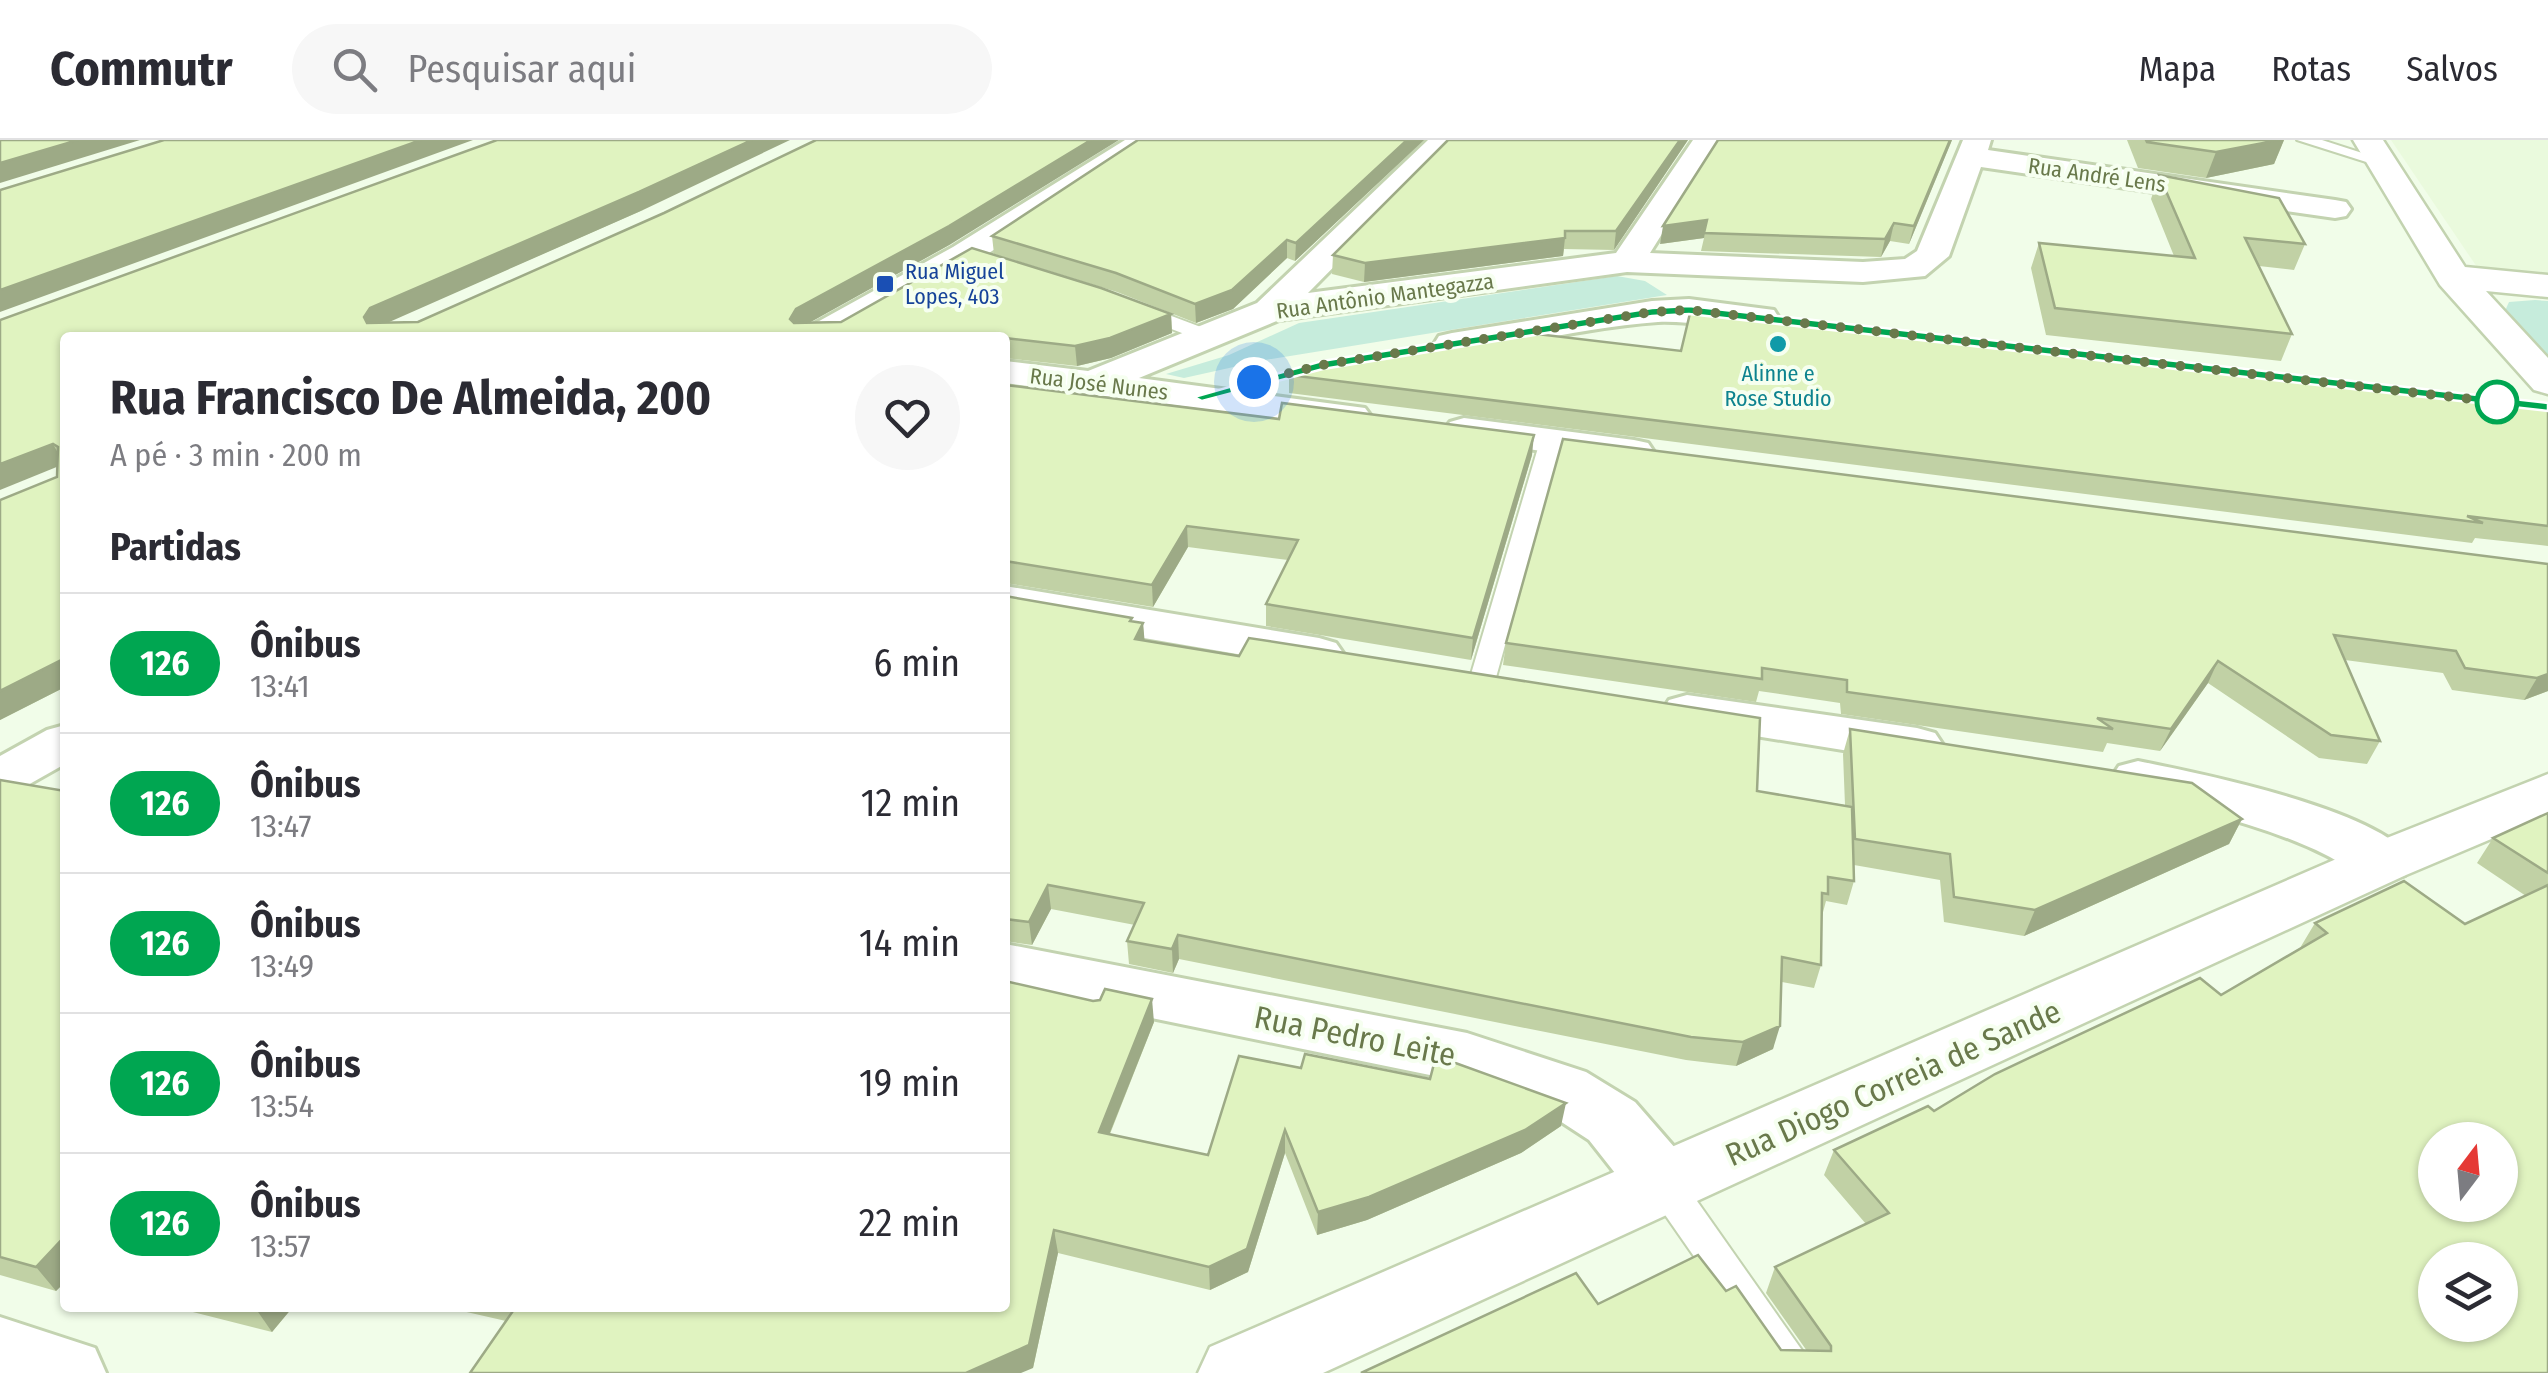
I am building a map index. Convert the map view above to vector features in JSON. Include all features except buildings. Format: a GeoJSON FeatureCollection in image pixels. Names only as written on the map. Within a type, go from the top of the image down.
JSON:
{"type":"FeatureCollection","features":[{"type":"Feature","properties":{"kind":"street"},"geometry":{"type":"LineString","coordinates":[[828,332],[974,257],[1145,140]]}},
{"type":"Feature","properties":{"kind":"street"},"geometry":{"type":"LineString","coordinates":[[1270,311],[1444,140]]}},
{"type":"Feature","properties":{"kind":"street"},"geometry":{"type":"LineString","coordinates":[[1627,262],[1707,140]]}},
{"type":"Feature","properties":{"kind":"street","name":"Rua André Lens"},"geometry":{"type":"LineString","coordinates":[[1689,266],[1863,272],[1914,269],[1932,256],[1974,148],[2335,209]]}},
{"type":"Feature","properties":{"kind":"street"},"geometry":{"type":"LineString","coordinates":[[2375,151],[2454,277],[2539,387]]}},
{"type":"Feature","properties":{"kind":"street","name":"Rua Antônio Mantegazza"},"geometry":{"type":"LineString","coordinates":[[1094,382],[1270,311],[1627,262],[1689,266]]}},
{"type":"Feature","properties":{"kind":"street"},"geometry":{"type":"LineString","coordinates":[[1689,266],[1689,310]]}},
{"type":"Feature","properties":{"kind":"street"},"geometry":{"type":"LineString","coordinates":[[2454,277],[2548,286]]}},
{"type":"Feature","properties":{"kind":"street"},"geometry":{"type":"LineString","coordinates":[[1418,350],[1689,310],[1786,321]]}},
{"type":"Feature","properties":{"kind":"street","name":"Rua José Nunes"},"geometry":{"type":"LineString","coordinates":[[1010,373],[1668,456]]}},
{"type":"Feature","properties":{"kind":"street"},"geometry":{"type":"LineString","coordinates":[[1202,397],[1280,374]]}},
{"type":"Feature","properties":{"kind":"street"},"geometry":{"type":"LineString","coordinates":[[1010,601],[1368,662]]}},
{"type":"Feature","properties":{"kind":"street"},"geometry":{"type":"LineString","coordinates":[[1640,704],[1954,751]]}},
{"type":"Feature","properties":{"kind":"street"},"geometry":{"type":"LineString","coordinates":[[27,776],[60,746]]}},
{"type":"Feature","properties":{"kind":"street"},"geometry":{"type":"LineString","coordinates":[[2092,771],[2232,798],[2301,820],[2385,860]]}},
{"type":"Feature","properties":{"kind":"street","name":"Rua Diogo Correia de Sande"},"geometry":{"type":"LineString","coordinates":[[1238,1373],[2385,860],[2548,794]]}},
{"type":"Feature","properties":{"kind":"street","name":"Rua Pedro Leite"},"geometry":{"type":"LineString","coordinates":[[1010,967],[1467,1058],[1563,1090],[1612,1121],[1664,1185]]}},
{"type":"Feature","properties":{"kind":"street"},"geometry":{"type":"LineString","coordinates":[[0,1352],[68,1373]]}},
{"type":"Feature","properties":{"kind":"lane"},"geometry":{"type":"LineString","coordinates":[[2305,140],[2375,151]]}},
{"type":"Feature","properties":{"kind":"lane"},"geometry":{"type":"LineString","coordinates":[[1126,305],[1207,336]]}},
{"type":"Feature","properties":{"kind":"lane"},"geometry":{"type":"LineString","coordinates":[[1483,681],[1551,441]]}},
{"type":"Feature","properties":{"kind":"lane"},"geometry":{"type":"LineString","coordinates":[[1664,1185],[1798,1373]]}},
{"type":"Feature","properties":{"kind":"shaded area"},"geometry":{"type":"Polygon","coordinates":[[[2391,140],[2548,140],[2548,280],[2481,273],[2391,140]]]}},
{"type":"Feature","properties":{"kind":"shaded area"},"geometry":{"type":"Polygon","coordinates":[[[1617,276],[1645,281],[1667,295],[1265,360],[1184,378],[1166,374],[1229,355],[1299,323],[1617,276]]]}},
{"type":"Feature","properties":{"kind":"shaded area"},"geometry":{"type":"Polygon","coordinates":[[[2548,301],[2548,355],[2500,322],[2509,302],[2548,301]]]}},
{"type":"Feature","properties":{"kind":"bus line","name":"126"},"geometry":{"type":"LineString","coordinates":[[1202,397],[1322,365],[1652,312],[1689,310],[2548,407]]}},
{"type":"Feature","properties":{"kind":"place","name":"Rua Miguel Lopes, 403"},"geometry":{"type":"Point","coordinates":[885,284]}},
{"type":"Feature","properties":{"kind":"place","name":"Alinne e Rose Studio"},"geometry":{"type":"Point","coordinates":[1778,344]}},
{"type":"Feature","properties":{"kind":"route"},"geometry":{"type":"LineString","coordinates":[[1254,382],[1322,365],[1652,312],[1689,310],[2497,402]]}}]}
